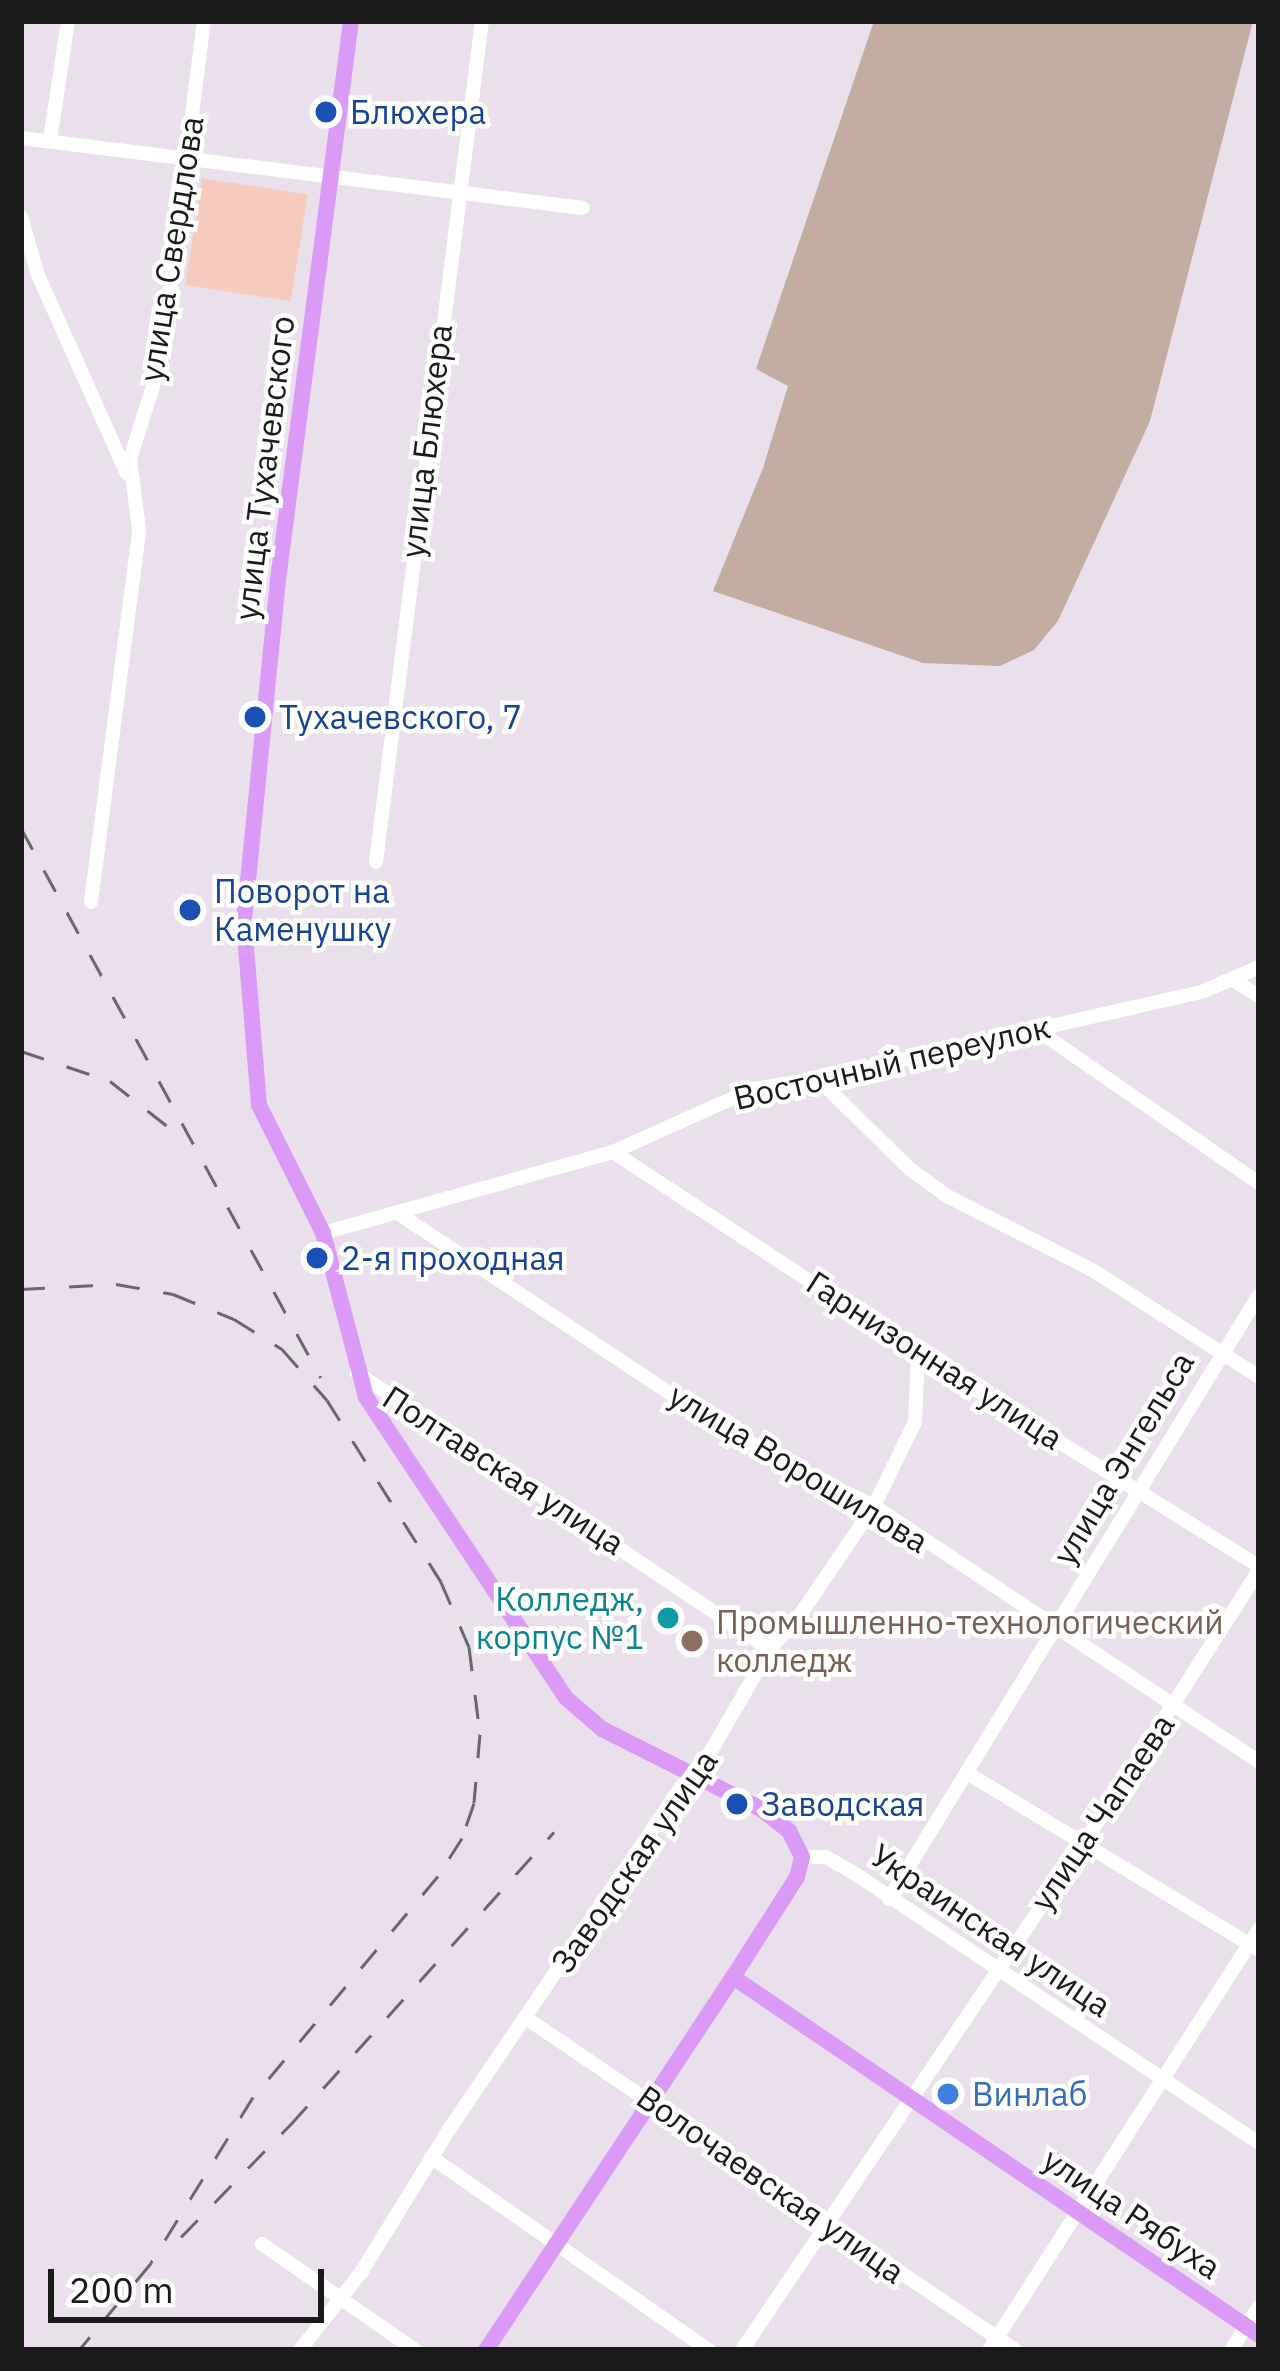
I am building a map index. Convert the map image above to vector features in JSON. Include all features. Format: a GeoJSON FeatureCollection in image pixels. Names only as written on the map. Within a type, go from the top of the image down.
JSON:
{"type":"FeatureCollection","features":[{"type":"Feature","properties":{"kind":"main road","name":"улица Тухачевского"},"geometry":{"type":"LineString","coordinates":[[244,923],[278,580],[351,21]]}},
{"type":"Feature","properties":{"kind":"main road","name":"Украинская улица"},"geometry":{"type":"LineString","coordinates":[[244,923],[259,1105],[323,1233],[357,1372],[378,1418],[570,1703],[602,1729],[695,1771],[783,1825],[802,1857]]}},
{"type":"Feature","properties":{"kind":"main road"},"geometry":{"type":"LineString","coordinates":[[486,2350],[733,1977],[797,1877],[802,1857]]}},
{"type":"Feature","properties":{"kind":"main road","name":"улица Рябуха"},"geometry":{"type":"LineString","coordinates":[[733,1977],[1252,2331]]}},
{"type":"Feature","properties":{"kind":"street"},"geometry":{"type":"LineString","coordinates":[[50,140],[68,21]]}},
{"type":"Feature","properties":{"kind":"street","name":"улица Свердлова"},"geometry":{"type":"LineString","coordinates":[[91,902],[139,530],[138,500],[129,478],[134,440],[160,364],[204,21]]}},
{"type":"Feature","properties":{"kind":"street","name":"улица Блюхера"},"geometry":{"type":"LineString","coordinates":[[376,862],[482,21]]}},
{"type":"Feature","properties":{"kind":"street"},"geometry":{"type":"LineString","coordinates":[[21,138],[583,208]]}},
{"type":"Feature","properties":{"kind":"street"},"geometry":{"type":"LineString","coordinates":[[21,218],[38,275],[129,478]]}},
{"type":"Feature","properties":{"kind":"street","name":"Восточный переулок"},"geometry":{"type":"LineString","coordinates":[[323,1233],[614,1152],[753,1089],[818,1079],[1034,1028],[1233,980],[1259,967]]}},
{"type":"Feature","properties":{"kind":"street"},"geometry":{"type":"LineString","coordinates":[[1233,980],[1259,996]]}},
{"type":"Feature","properties":{"kind":"street"},"geometry":{"type":"LineString","coordinates":[[1034,1028],[1259,1183]]}},
{"type":"Feature","properties":{"kind":"street"},"geometry":{"type":"LineString","coordinates":[[818,1079],[926,1182],[1094,1271],[1259,1377]]}},
{"type":"Feature","properties":{"kind":"street","name":"Гарнизонная улица"},"geometry":{"type":"LineString","coordinates":[[614,1152],[1259,1568]]}},
{"type":"Feature","properties":{"kind":"street","name":"улица Ворошилова"},"geometry":{"type":"LineString","coordinates":[[399,1214],[682,1401],[784,1463],[874,1506],[1259,1762]]}},
{"type":"Feature","properties":{"kind":"street","name":"улица Энгельса"},"geometry":{"type":"LineString","coordinates":[[889,1899],[1259,1295]]}},
{"type":"Feature","properties":{"kind":"street","name":"Заводская улица"},"geometry":{"type":"LineString","coordinates":[[300,2350],[336,2297],[362,2270],[431,2157],[695,1771],[770,1649],[802,1612],[874,1506],[915,1422],[918,1352]]}},
{"type":"Feature","properties":{"kind":"street","name":"Полтавская улица"},"geometry":{"type":"LineString","coordinates":[[357,1372],[770,1649]]}},
{"type":"Feature","properties":{"kind":"street","name":"улица Чапаева"},"geometry":{"type":"LineString","coordinates":[[742,2350],[1084,1843],[1259,1568]]}},
{"type":"Feature","properties":{"kind":"street"},"geometry":{"type":"LineString","coordinates":[[967,1772],[1254,1947]]}},
{"type":"Feature","properties":{"kind":"street","name":"Украинская улица"},"geometry":{"type":"LineString","coordinates":[[802,1857],[826,1858],[1259,2143]]}},
{"type":"Feature","properties":{"kind":"street"},"geometry":{"type":"LineString","coordinates":[[993,2344],[1160,2079],[1254,1947],[1259,1929]]}},
{"type":"Feature","properties":{"kind":"street","name":"Волочаевская улица"},"geometry":{"type":"LineString","coordinates":[[526,2018],[652,2100],[993,2344],[1015,2350]]}},
{"type":"Feature","properties":{"kind":"street"},"geometry":{"type":"LineString","coordinates":[[431,2157],[709,2350]]}},
{"type":"Feature","properties":{"kind":"street"},"geometry":{"type":"LineString","coordinates":[[262,2244],[415,2350]]}},
{"type":"Feature","properties":{"kind":"street"},"geometry":{"type":"LineString","coordinates":[[1231,2350],[1252,2331],[1259,2306]]}},
{"type":"Feature","properties":{"kind":"shaded area"},"geometry":{"type":"Polygon","coordinates":[[[874,21],[1253,21],[1150,421],[1058,621],[1034,650],[1000,666],[923,663],[713,591],[763,468],[788,386],[756,369],[874,21]]]}},
{"type":"Feature","properties":{"kind":"shaded area"},"geometry":{"type":"Polygon","coordinates":[[[202,178],[308,195],[291,301],[185,285],[202,178]]]}},
{"type":"Feature","properties":{"kind":"railway"},"geometry":{"type":"LineString","coordinates":[[21,828],[321,1378]]}},
{"type":"Feature","properties":{"kind":"railway"},"geometry":{"type":"LineString","coordinates":[[21,1051],[110,1081],[185,1140]]}},
{"type":"Feature","properties":{"kind":"railway"},"geometry":{"type":"LineString","coordinates":[[21,1289],[116,1284],[173,1294],[234,1319],[282,1349],[327,1400],[441,1582],[469,1647],[480,1734],[474,1803],[462,1838],[438,1876],[253,2097],[151,2263],[79,2350]]}},
{"type":"Feature","properties":{"kind":"railway"},"geometry":{"type":"LineString","coordinates":[[181,2237],[291,2124],[554,1832]]}},
{"type":"Feature","properties":{"kind":"place","name":"Блюхера"},"geometry":{"type":"Point","coordinates":[326,112]}},
{"type":"Feature","properties":{"kind":"place","name":"Тухачевского, 7"},"geometry":{"type":"Point","coordinates":[255,717]}},
{"type":"Feature","properties":{"kind":"place","name":"Поворот на Каменушку"},"geometry":{"type":"Point","coordinates":[190,910]}},
{"type":"Feature","properties":{"kind":"place","name":"2-я проходная"},"geometry":{"type":"Point","coordinates":[317,1258]}},
{"type":"Feature","properties":{"kind":"place","name":"Колледж, корпус №1"},"geometry":{"type":"Point","coordinates":[668,1618]}},
{"type":"Feature","properties":{"kind":"place","name":"Промышленно-технологический колледж"},"geometry":{"type":"Point","coordinates":[692,1641]}},
{"type":"Feature","properties":{"kind":"place","name":"Заводская"},"geometry":{"type":"Point","coordinates":[737,1804]}},
{"type":"Feature","properties":{"kind":"place","name":"Винлаб"},"geometry":{"type":"Point","coordinates":[948,2094]}}]}
